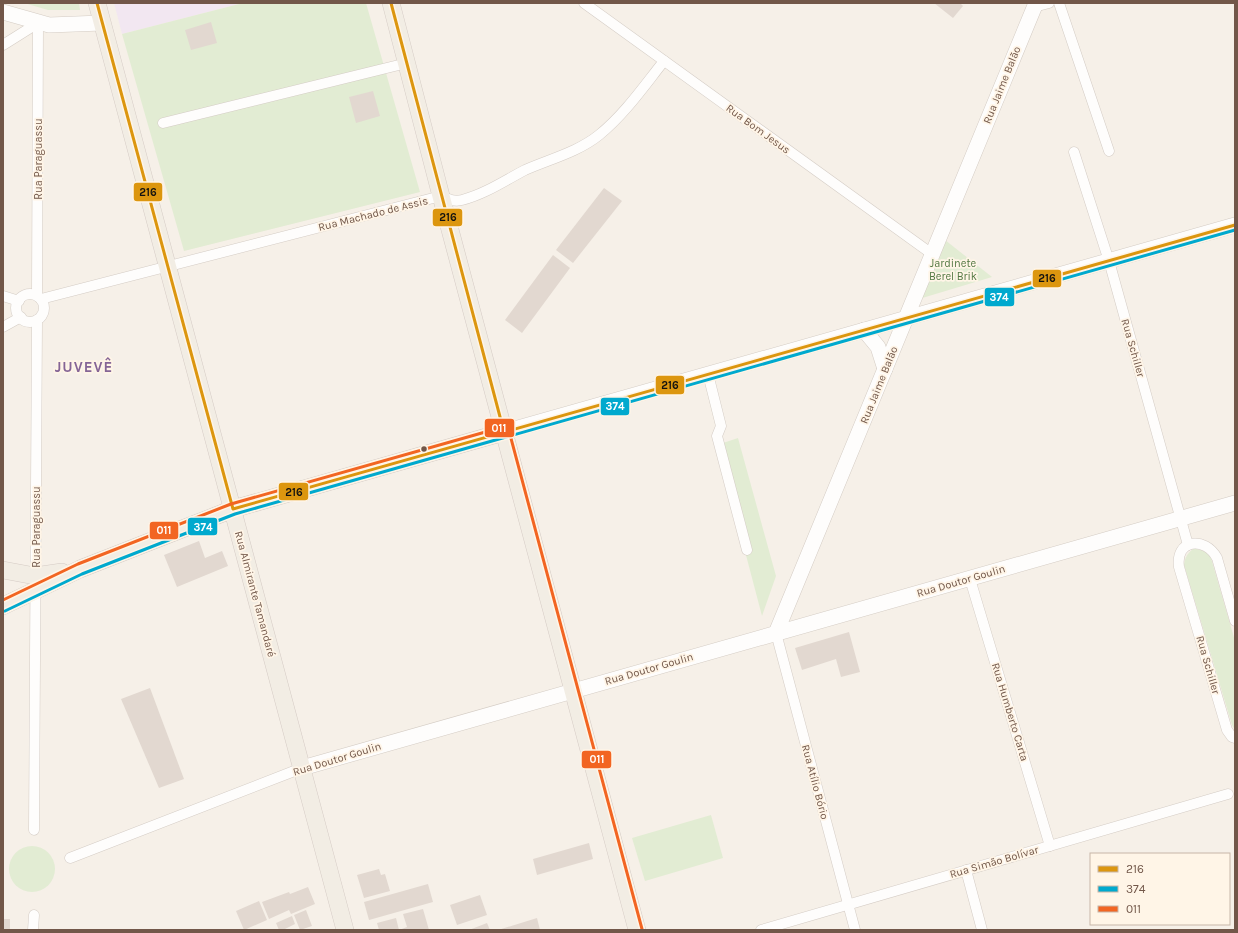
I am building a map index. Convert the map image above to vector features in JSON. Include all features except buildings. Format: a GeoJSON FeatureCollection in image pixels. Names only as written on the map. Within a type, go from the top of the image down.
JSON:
{"type":"FeatureCollection","features":[{"type":"Feature","properties":{"kind":"main road","name":"Rua Almirante Tamandaré"},"geometry":{"type":"LineString","coordinates":[[97,3],[345,930]]}},
{"type":"Feature","properties":{"kind":"main road"},"geometry":{"type":"LineString","coordinates":[[392,3],[441,196],[637,930]]}},
{"type":"Feature","properties":{"kind":"main road"},"geometry":{"type":"LineString","coordinates":[[3,606],[35,583],[80,569],[233,509],[504,432]]}},
{"type":"Feature","properties":{"kind":"main road"},"geometry":{"type":"LineString","coordinates":[[3,570],[35,583]]}},
{"type":"Feature","properties":{"kind":"street","name":"Rua Bom Jesus"},"geometry":{"type":"LineString","coordinates":[[584,3],[932,254]]}},
{"type":"Feature","properties":{"kind":"street"},"geometry":{"type":"LineString","coordinates":[[1035,5],[1049,3]]}},
{"type":"Feature","properties":{"kind":"street"},"geometry":{"type":"LineString","coordinates":[[1059,3],[1109,151]]}},
{"type":"Feature","properties":{"kind":"street","name":"Rua Jaime Balão"},"geometry":{"type":"LineString","coordinates":[[776,633],[1035,5]]}},
{"type":"Feature","properties":{"kind":"street"},"geometry":{"type":"LineString","coordinates":[[3,12],[38,23],[56,26],[102,23]]}},
{"type":"Feature","properties":{"kind":"street"},"geometry":{"type":"LineString","coordinates":[[3,45],[38,23]]}},
{"type":"Feature","properties":{"kind":"street","name":"Rua Paraguassu"},"geometry":{"type":"LineString","coordinates":[[38,23],[39,297]]}},
{"type":"Feature","properties":{"kind":"street","name":"Rua Machado de Assis"},"geometry":{"type":"LineString","coordinates":[[39,297],[168,266],[441,196],[453,201],[460,201],[497,186],[524,171],[589,142],[600,134],[626,107],[664,61]]}},
{"type":"Feature","properties":{"kind":"street"},"geometry":{"type":"LineString","coordinates":[[163,123],[407,63]]}},
{"type":"Feature","properties":{"kind":"street","name":"Rua Schiller"},"geometry":{"type":"LineString","coordinates":[[1074,152],[1108,261],[1188,545],[1183,548],[1179,554],[1179,567],[1227,730],[1232,737],[1235,738]]}},
{"type":"Feature","properties":{"kind":"street"},"geometry":{"type":"LineString","coordinates":[[504,432],[1235,225]]}},
{"type":"Feature","properties":{"kind":"street"},"geometry":{"type":"LineString","coordinates":[[29,294],[39,297],[43,302],[44,310],[37,320],[28,321],[21,317],[17,309],[21,298],[29,294]]}},
{"type":"Feature","properties":{"kind":"street"},"geometry":{"type":"LineString","coordinates":[[3,296],[19,301]]}},
{"type":"Feature","properties":{"kind":"street"},"geometry":{"type":"LineString","coordinates":[[3,327],[21,317]]}},
{"type":"Feature","properties":{"kind":"street","name":"Rua Paraguassu"},"geometry":{"type":"LineString","coordinates":[[34,830],[37,320]]}},
{"type":"Feature","properties":{"kind":"street"},"geometry":{"type":"LineString","coordinates":[[864,330],[878,347],[885,369]]}},
{"type":"Feature","properties":{"kind":"street"},"geometry":{"type":"LineString","coordinates":[[708,374],[721,426],[717,436],[747,550]]}},
{"type":"Feature","properties":{"kind":"street","name":"Rua Doutor Goulin"},"geometry":{"type":"LineString","coordinates":[[70,858],[302,768],[1235,503]]}},
{"type":"Feature","properties":{"kind":"street"},"geometry":{"type":"LineString","coordinates":[[1188,545],[1196,543],[1203,545],[1213,552],[1217,558],[1235,621]]}},
{"type":"Feature","properties":{"kind":"street","name":"Rua Humberto Carta"},"geometry":{"type":"LineString","coordinates":[[970,578],[1050,846]]}},
{"type":"Feature","properties":{"kind":"street","name":"Rua Atílio Bório"},"geometry":{"type":"LineString","coordinates":[[776,633],[855,930]]}},
{"type":"Feature","properties":{"kind":"street","name":"Rua Simão Bolívar"},"geometry":{"type":"LineString","coordinates":[[761,930],[1228,794]]}},
{"type":"Feature","properties":{"kind":"street"},"geometry":{"type":"LineString","coordinates":[[966,870],[982,930]]}},
{"type":"Feature","properties":{"kind":"street"},"geometry":{"type":"LineString","coordinates":[[34,915],[34,930]]}},
{"type":"Feature","properties":{"kind":"shaded area"},"geometry":{"type":"Polygon","coordinates":[[[114,3],[243,3],[122,34],[114,3]]]}},
{"type":"Feature","properties":{"kind":"green space"},"geometry":{"type":"Polygon","coordinates":[[[24,3],[79,3],[80,10],[48,10],[24,3]]]}},
{"type":"Feature","properties":{"kind":"green space"},"geometry":{"type":"Polygon","coordinates":[[[243,3],[366,3],[420,192],[184,251],[122,34],[243,3]]]}},
{"type":"Feature","properties":{"kind":"green space","name":"Jardinete Berel Brik"},"geometry":{"type":"Polygon","coordinates":[[[945,240],[992,277],[919,299],[945,240]]]}},
{"type":"Feature","properties":{"kind":"green space"},"geometry":{"type":"Polygon","coordinates":[[[738,438],[776,576],[762,616],[717,445],[738,438]]]}},
{"type":"Feature","properties":{"kind":"green space"},"geometry":{"type":"Polygon","coordinates":[[[1193,549],[1204,551],[1211,558],[1235,641],[1235,730],[1232,725],[1184,565],[1189,552],[1193,549]]]}},
{"type":"Feature","properties":{"kind":"green space"},"geometry":{"type":"Polygon","coordinates":[[[711,815],[723,858],[645,881],[632,838],[711,815]]]}},
{"type":"Feature","properties":{"kind":"green space"},"geometry":{"type":"Polygon","coordinates":[[[32,846],[45,850],[51,856],[55,869],[51,882],[45,888],[32,892],[19,888],[13,882],[9,869],[13,856],[19,850],[32,846]]]}},
{"type":"Feature","properties":{"kind":"transit line","name":"216"},"geometry":{"type":"LineString","coordinates":[[97,3],[233,509],[1235,225]]}},
{"type":"Feature","properties":{"kind":"transit line","name":"216"},"geometry":{"type":"LineString","coordinates":[[391,3],[504,432]]}},
{"type":"Feature","properties":{"kind":"transit line","name":"374"},"geometry":{"type":"LineString","coordinates":[[5,611],[82,574],[235,514],[1235,230]]}},
{"type":"Feature","properties":{"kind":"transit line","name":"011"},"geometry":{"type":"LineString","coordinates":[[3,600],[78,564],[231,504],[503,427],[506,428],[509,431],[642,929]]}},
{"type":"Feature","properties":{"kind":"district","name":"JUVEVÊ"},"geometry":{"type":"Point","coordinates":[84,367]}}]}
